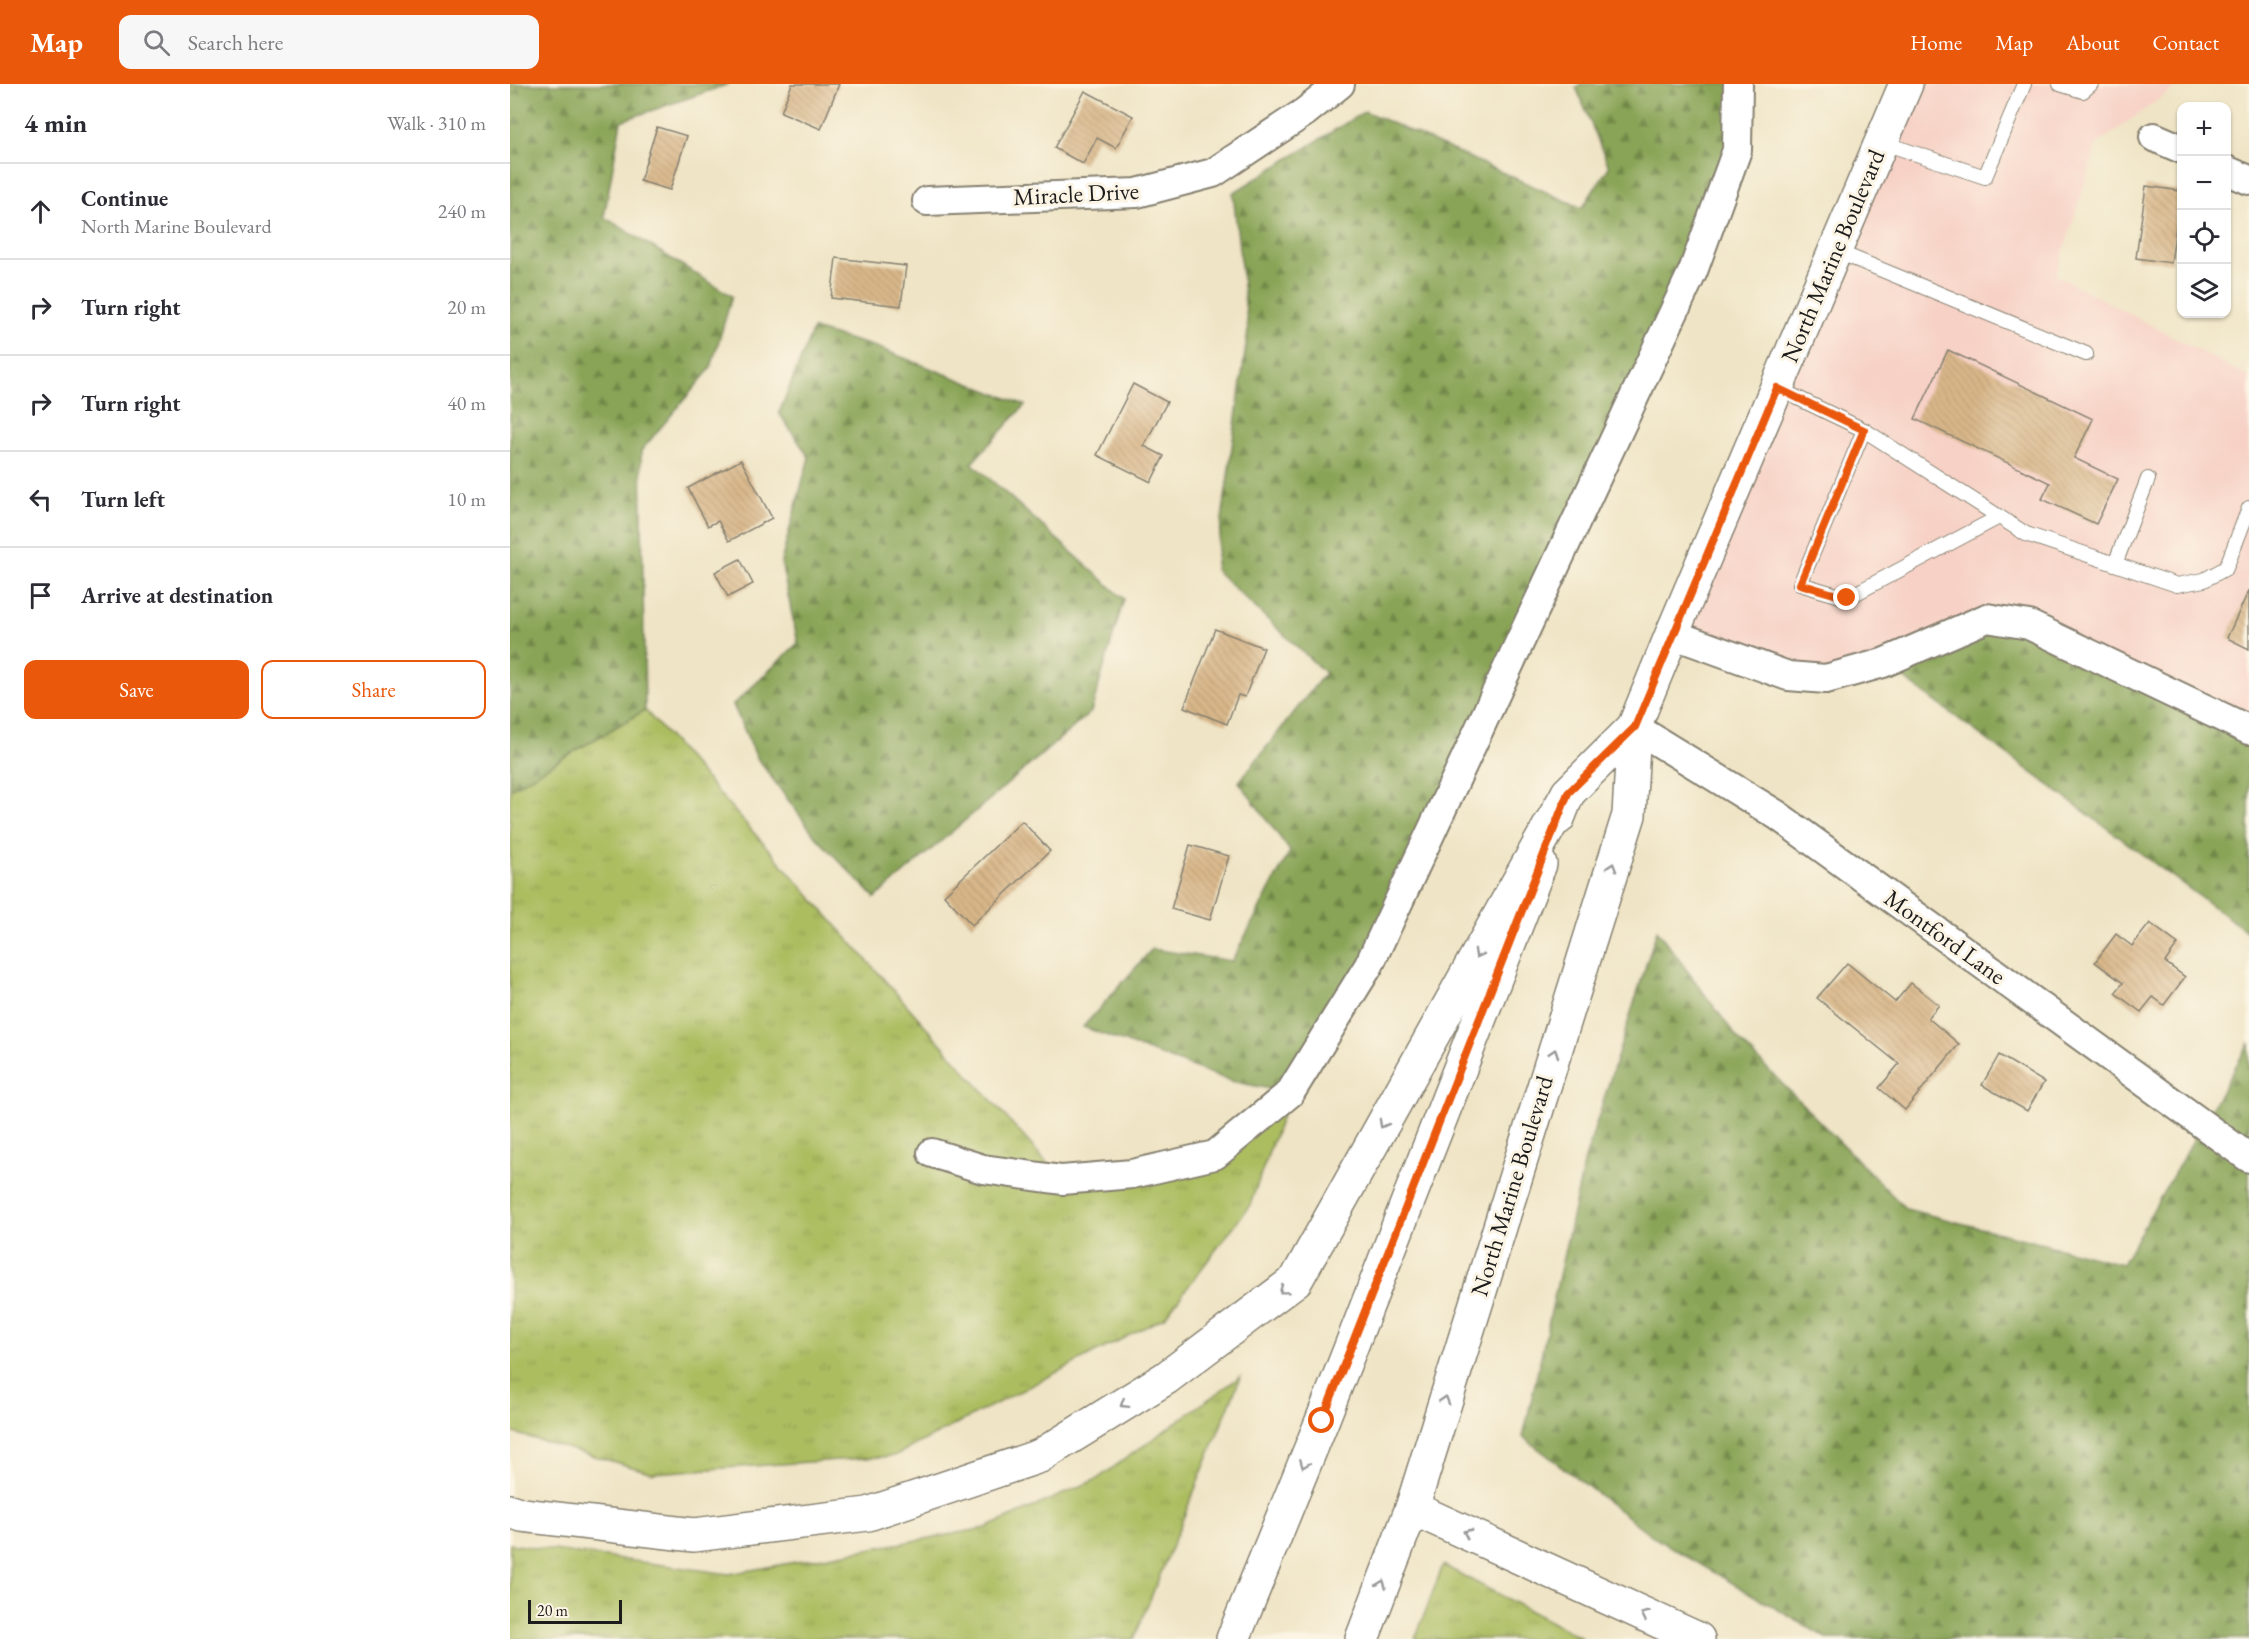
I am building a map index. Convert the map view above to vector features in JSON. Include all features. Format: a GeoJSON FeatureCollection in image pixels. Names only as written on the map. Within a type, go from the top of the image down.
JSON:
{"type":"FeatureCollection","features":[{"type":"Feature","properties":{"kind":"main road","name":"North Marine Boulevard"},"geometry":{"type":"LineString","coordinates":[[1362,1639],[1412,1508],[1629,815],[1635,727],[1672,634],[1906,84]]}},
{"type":"Feature","properties":{"kind":"main road","name":"North Marine Boulevard"},"geometry":{"type":"LineString","coordinates":[[1233,1639],[1322,1421],[1568,793],[1635,727]]}},
{"type":"Feature","properties":{"kind":"main road"},"geometry":{"type":"LineString","coordinates":[[510,1511],[522,1515],[694,1535],[868,1514],[1040,1456],[1166,1378],[1296,1280],[1568,793]]}},
{"type":"Feature","properties":{"kind":"main road"},"geometry":{"type":"LineString","coordinates":[[1412,1508],[1698,1639]]}},
{"type":"Feature","properties":{"kind":"street","name":"Miracle Drive"},"geometry":{"type":"LineString","coordinates":[[927,201],[1137,194],[1213,173],[1305,112],[1340,84]]}},
{"type":"Feature","properties":{"kind":"street"},"geometry":{"type":"LineString","coordinates":[[932,1153],[983,1169],[1062,1180],[1132,1174],[1215,1155],[1290,1093],[1369,965],[1693,271],[1737,150],[1738,84]]}},
{"type":"Feature","properties":{"kind":"street"},"geometry":{"type":"LineString","coordinates":[[2154,137],[2177,147]]}},
{"type":"Feature","properties":{"kind":"street"},"geometry":{"type":"LineString","coordinates":[[2231,172],[2249,180]]}},
{"type":"Feature","properties":{"kind":"street"},"geometry":{"type":"LineString","coordinates":[[1672,634],[1788,676],[1826,679],[1883,663],[1987,618],[2029,625],[2249,730]]}},
{"type":"Feature","properties":{"kind":"street","name":"Montford Lane"},"geometry":{"type":"LineString","coordinates":[[1635,727],[1777,814],[2249,1158]]}},
{"type":"Feature","properties":{"kind":"lane"},"geometry":{"type":"LineString","coordinates":[[1881,142],[1985,177],[2024,84]]}},
{"type":"Feature","properties":{"kind":"lane"},"geometry":{"type":"LineString","coordinates":[[2060,84],[2083,91],[2091,84]]}},
{"type":"Feature","properties":{"kind":"lane"},"geometry":{"type":"LineString","coordinates":[[1835,250],[2086,354]]}},
{"type":"Feature","properties":{"kind":"lane"},"geometry":{"type":"LineString","coordinates":[[1777,388],[1864,430],[2026,534],[2177,585],[2204,580],[2226,568],[2249,508]]}},
{"type":"Feature","properties":{"kind":"lane"},"geometry":{"type":"LineString","coordinates":[[1864,430],[1800,584],[1847,598],[1999,517]]}},
{"type":"Feature","properties":{"kind":"lane"},"geometry":{"type":"LineString","coordinates":[[2115,564],[2148,479]]}},
{"type":"Feature","properties":{"kind":"shaded area"},"geometry":{"type":"Polygon","coordinates":[[[1906,84],[2180,84],[2097,144],[2056,275],[2249,377],[2249,730],[2029,625],[1826,679],[1672,634],[1906,84]]]}},
{"type":"Feature","properties":{"kind":"green space"},"geometry":{"type":"Polygon","coordinates":[[[510,84],[729,84],[621,121],[604,217],[732,296],[711,368],[641,451],[645,710],[510,789],[510,84]]]}},
{"type":"Feature","properties":{"kind":"green space"},"geometry":{"type":"Polygon","coordinates":[[[1581,84],[1738,84],[1737,150],[1369,965],[1290,1093],[1231,1081],[1083,1027],[1152,949],[1232,961],[1290,851],[1239,782],[1325,673],[1215,570],[1248,331],[1233,193],[1365,111],[1582,208],[1609,167],[1576,87],[1581,84]]]}},
{"type":"Feature","properties":{"kind":"green space"},"geometry":{"type":"Polygon","coordinates":[[[813,329],[876,347],[1025,405],[972,463],[1124,599],[1091,712],[875,898],[815,836],[757,758],[733,705],[798,643],[781,562],[809,457],[779,413],[813,329]]]}},
{"type":"Feature","properties":{"kind":"green space"},"geometry":{"type":"Polygon","coordinates":[[[1987,618],[2249,730],[2249,933],[1883,663],[1987,618]]]}},
{"type":"Feature","properties":{"kind":"green space"},"geometry":{"type":"Polygon","coordinates":[[[645,710],[1062,1180],[1215,1155],[1290,1093],[1250,1205],[1165,1317],[894,1456],[653,1473],[510,1432],[510,789],[645,710]]]}},
{"type":"Feature","properties":{"kind":"green space"},"geometry":{"type":"Polygon","coordinates":[[[1657,930],[1738,1039],[1906,1209],[2122,1264],[2249,1043],[2249,1639],[1828,1639],[1655,1538],[1523,1437],[1585,1159],[1657,930]]]}},
{"type":"Feature","properties":{"kind":"green space"},"geometry":{"type":"Polygon","coordinates":[[[1241,1376],[1134,1639],[510,1639],[510,1544],[729,1574],[986,1528],[1097,1479],[1241,1376]]]}},
{"type":"Feature","properties":{"kind":"green space"},"geometry":{"type":"Polygon","coordinates":[[[1443,1565],[1583,1639],[1415,1639],[1443,1565]]]}},
{"type":"Feature","properties":{"kind":"building"},"geometry":{"type":"Polygon","coordinates":[[[792,84],[839,84],[821,129],[781,112],[792,84]]]}},
{"type":"Feature","properties":{"kind":"building"},"geometry":{"type":"Polygon","coordinates":[[[1085,91],[1133,116],[1116,148],[1097,138],[1083,164],[1054,148],[1085,91]]]}},
{"type":"Feature","properties":{"kind":"building"},"geometry":{"type":"Polygon","coordinates":[[[657,127],[687,136],[670,190],[640,181],[657,127]]]}},
{"type":"Feature","properties":{"kind":"building"},"geometry":{"type":"Polygon","coordinates":[[[2146,186],[2177,190],[2177,220],[2171,263],[2136,258],[2146,186]]]}},
{"type":"Feature","properties":{"kind":"building"},"geometry":{"type":"Polygon","coordinates":[[[836,258],[906,266],[901,306],[831,298],[836,258]]]}},
{"type":"Feature","properties":{"kind":"building"},"geometry":{"type":"Polygon","coordinates":[[[1948,350],[2093,419],[2074,458],[2118,479],[2096,524],[2042,499],[2050,483],[1915,419],[1948,350]]]}},
{"type":"Feature","properties":{"kind":"building"},"geometry":{"type":"Polygon","coordinates":[[[1133,384],[1167,402],[1144,446],[1164,456],[1151,482],[1097,455],[1133,384]]]}},
{"type":"Feature","properties":{"kind":"building"},"geometry":{"type":"Polygon","coordinates":[[[741,460],[772,518],[729,541],[718,521],[708,526],[688,488],[741,460]]]}},
{"type":"Feature","properties":{"kind":"building"},"geometry":{"type":"Polygon","coordinates":[[[740,559],[753,584],[728,597],[715,572],[740,559]]]}},
{"type":"Feature","properties":{"kind":"building"},"geometry":{"type":"Polygon","coordinates":[[[2249,590],[2249,649],[2227,638],[2249,590]]]}},
{"type":"Feature","properties":{"kind":"building"},"geometry":{"type":"Polygon","coordinates":[[[1215,629],[1264,648],[1245,697],[1238,695],[1227,724],[1184,707],[1215,629]]]}},
{"type":"Feature","properties":{"kind":"building"},"geometry":{"type":"Polygon","coordinates":[[[1022,821],[1050,851],[972,925],[944,895],[1022,821]]]}},
{"type":"Feature","properties":{"kind":"building"},"geometry":{"type":"Polygon","coordinates":[[[1190,845],[1229,856],[1210,920],[1171,909],[1190,845]]]}},
{"type":"Feature","properties":{"kind":"building"},"geometry":{"type":"Polygon","coordinates":[[[2150,923],[2178,944],[2165,962],[2185,977],[2164,1005],[2153,997],[2141,1012],[2115,993],[2123,983],[2095,962],[2116,934],[2132,946],[2150,923]]]}},
{"type":"Feature","properties":{"kind":"building"},"geometry":{"type":"Polygon","coordinates":[[[1847,963],[1895,1002],[1911,983],[1939,1005],[1928,1018],[1959,1044],[1905,1110],[1879,1088],[1899,1064],[1817,998],[1847,963]]]}},
{"type":"Feature","properties":{"kind":"building"},"geometry":{"type":"Polygon","coordinates":[[[1999,1055],[2044,1082],[2027,1111],[1982,1085],[1999,1055]]]}},
{"type":"Feature","properties":{"kind":"route"},"geometry":{"type":"LineString","coordinates":[[1322,1421],[1568,793],[1635,727],[1672,634],[1777,388],[1864,430],[1800,584],[1847,598]]}}]}
